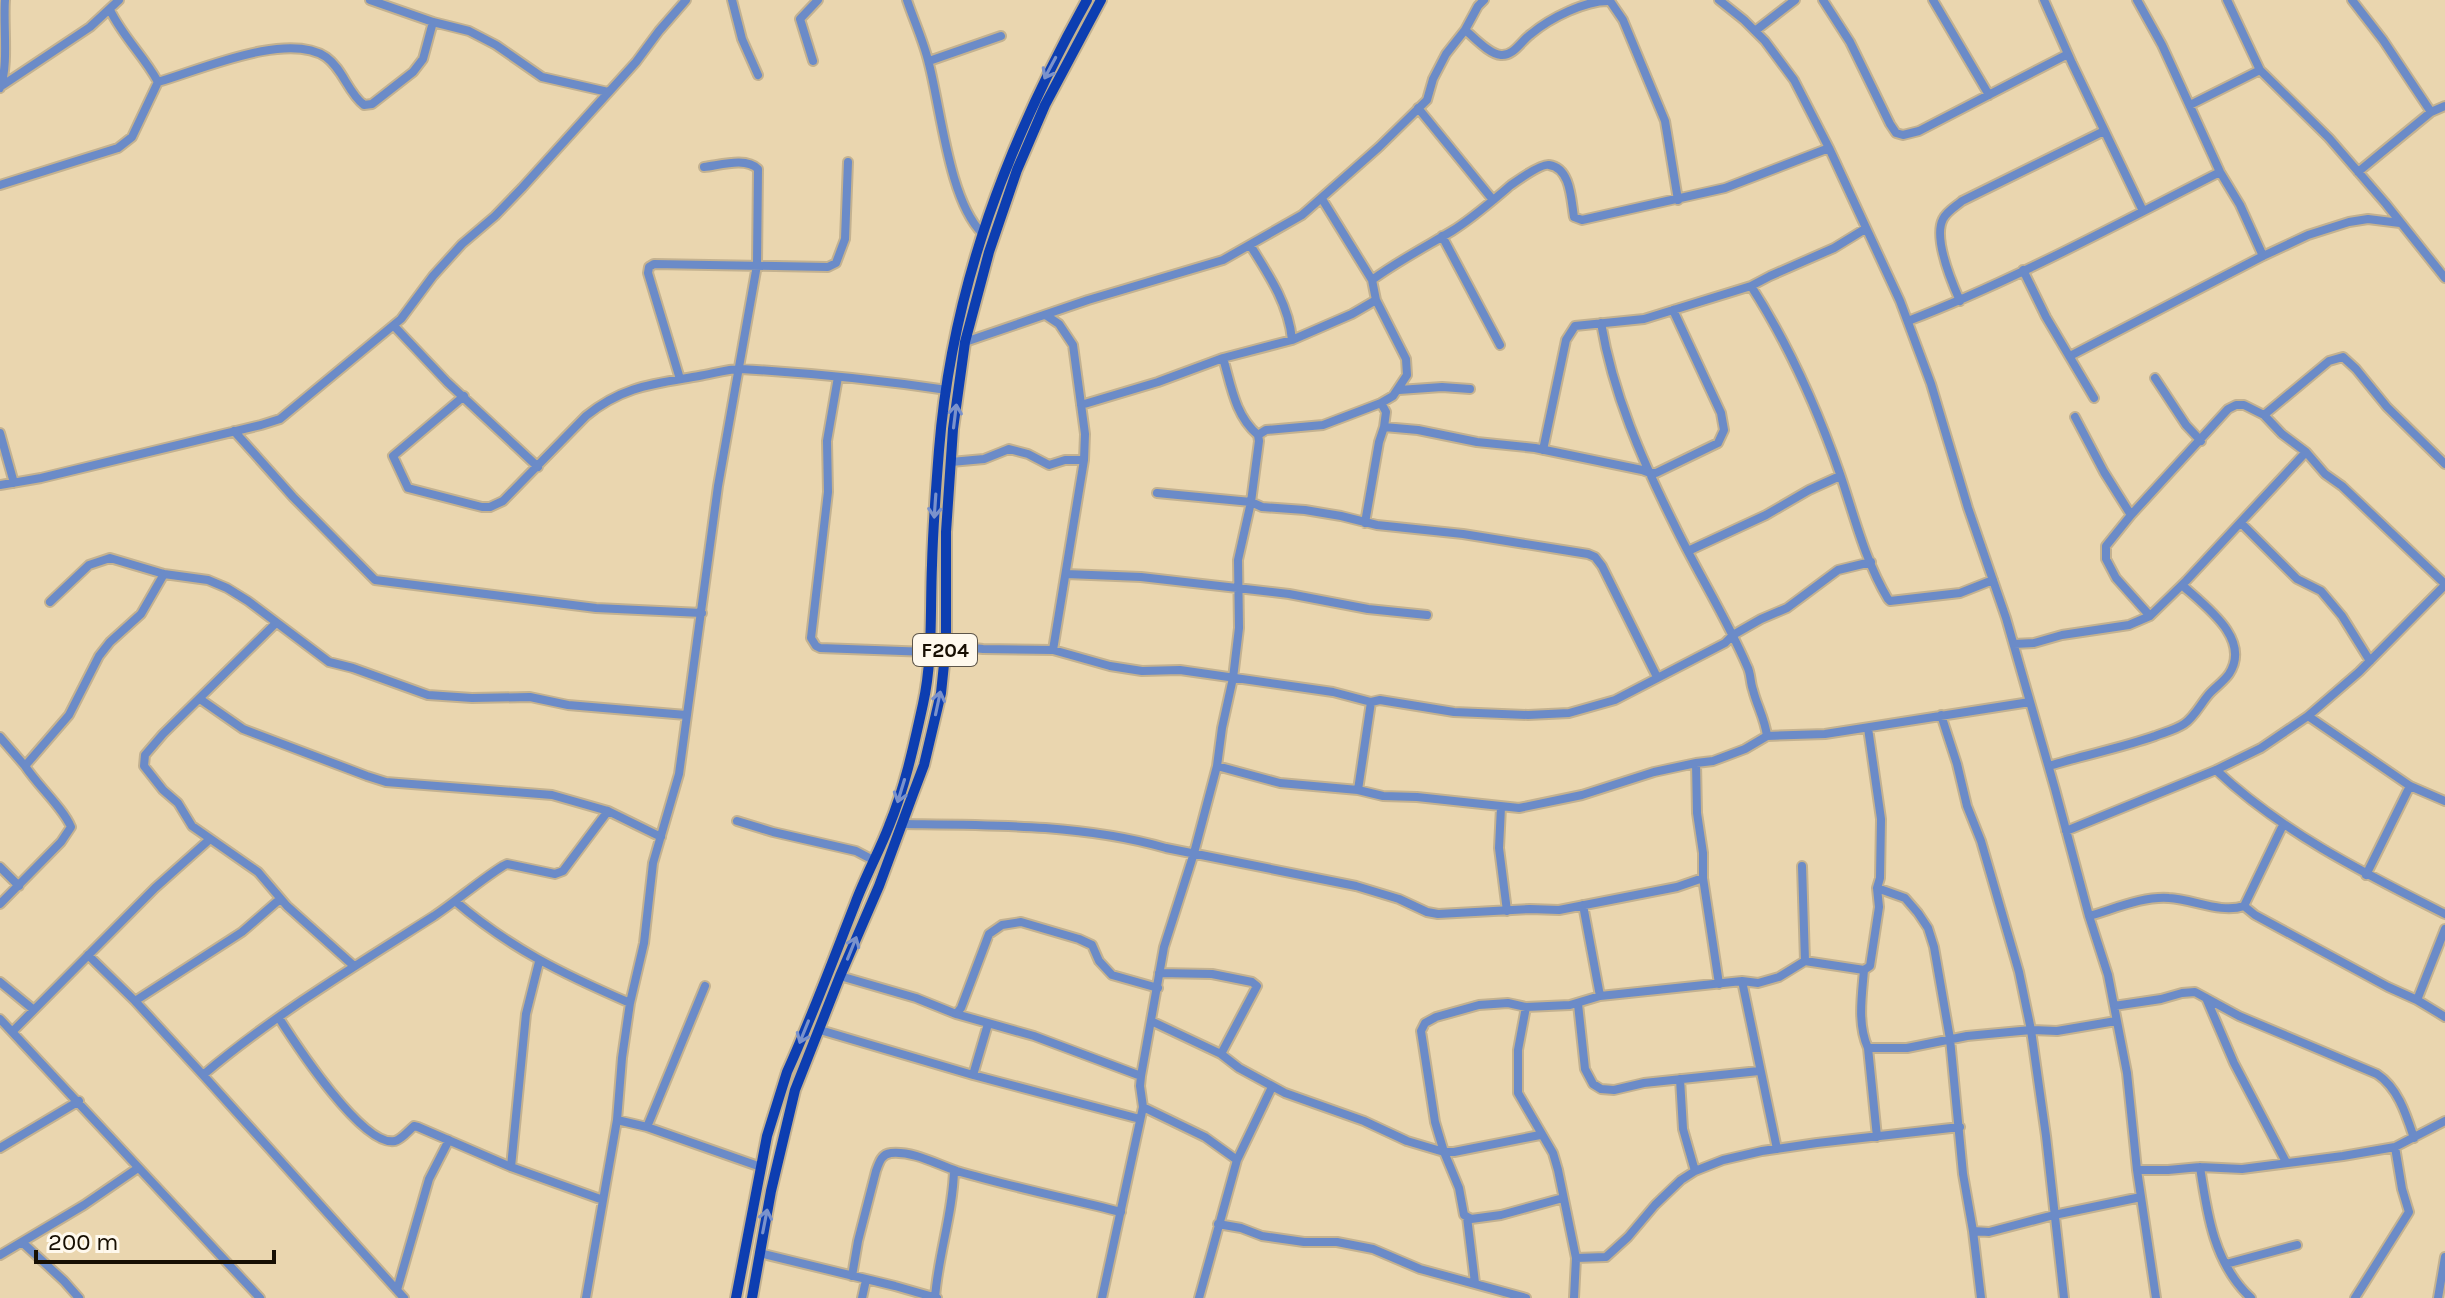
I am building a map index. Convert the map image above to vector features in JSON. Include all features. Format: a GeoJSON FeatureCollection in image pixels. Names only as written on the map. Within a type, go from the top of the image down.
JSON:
{"type":"FeatureCollection","features":[{"type":"Feature","properties":{"kind":"main road","name":"F204"},"geometry":{"type":"LineString","coordinates":[[736,1298],[767,1136],[787,1072],[890,825],[924,700],[938,460],[956,334],[982,233],[1020,131],[1087,0]]}},
{"type":"Feature","properties":{"kind":"main road","name":"F204"},"geometry":{"type":"LineString","coordinates":[[752,1298],[795,1090],[903,824],[924,765],[941,693],[946,645],[946,532],[951,462],[965,342],[989,252],[1017,170],[1045,105],[1101,0]]}},
{"type":"Feature","properties":{"kind":"street"},"geometry":{"type":"LineString","coordinates":[[1,87],[5,0]]}},
{"type":"Feature","properties":{"kind":"street"},"geometry":{"type":"LineString","coordinates":[[1,87],[90,27],[119,0]]}},
{"type":"Feature","properties":{"kind":"street"},"geometry":{"type":"LineString","coordinates":[[370,0],[469,31],[496,45],[542,77],[608,92]]}},
{"type":"Feature","properties":{"kind":"street"},"geometry":{"type":"LineString","coordinates":[[0,485],[280,419],[394,326],[433,276],[522,188],[686,0]]}},
{"type":"Feature","properties":{"kind":"street"},"geometry":{"type":"LineString","coordinates":[[732,0],[742,39],[758,75]]}},
{"type":"Feature","properties":{"kind":"street"},"geometry":{"type":"LineString","coordinates":[[813,61],[800,19],[818,0]]}},
{"type":"Feature","properties":{"kind":"street"},"geometry":{"type":"LineString","coordinates":[[907,0],[929,61],[951,165],[965,208],[982,233]]}},
{"type":"Feature","properties":{"kind":"street"},"geometry":{"type":"LineString","coordinates":[[965,342],[1088,300],[1223,260],[1302,215],[1427,100],[1433,79],[1446,54],[1484,0]]}},
{"type":"Feature","properties":{"kind":"street"},"geometry":{"type":"LineString","coordinates":[[1465,30],[1496,54],[1504,55],[1511,53],[1539,28],[1580,5],[1597,0],[1611,1],[1628,31],[1665,121],[1678,200]]}},
{"type":"Feature","properties":{"kind":"street"},"geometry":{"type":"LineString","coordinates":[[1719,0],[1755,31],[1794,80],[1829,148],[1908,321],[1931,384],[1968,508],[2014,644],[2108,975],[2127,1073],[2137,1170],[2156,1298]]}},
{"type":"Feature","properties":{"kind":"street"},"geometry":{"type":"LineString","coordinates":[[1755,31],[1795,0]]}},
{"type":"Feature","properties":{"kind":"street"},"geometry":{"type":"LineString","coordinates":[[1823,0],[1850,42],[1884,114],[1896,133],[1903,135],[1919,131],[2068,54]]}},
{"type":"Feature","properties":{"kind":"street"},"geometry":{"type":"LineString","coordinates":[[1933,0],[1989,95]]}},
{"type":"Feature","properties":{"kind":"street"},"geometry":{"type":"LineString","coordinates":[[2044,0],[2143,211]]}},
{"type":"Feature","properties":{"kind":"street"},"geometry":{"type":"LineString","coordinates":[[2137,0],[2263,256]]}},
{"type":"Feature","properties":{"kind":"street"},"geometry":{"type":"LineString","coordinates":[[2227,0],[2260,70],[2329,138],[2445,278]]}},
{"type":"Feature","properties":{"kind":"street"},"geometry":{"type":"LineString","coordinates":[[2352,0],[2431,112]]}},
{"type":"Feature","properties":{"kind":"street"},"geometry":{"type":"LineString","coordinates":[[110,10],[119,28],[146,61],[158,82]]}},
{"type":"Feature","properties":{"kind":"street"},"geometry":{"type":"LineString","coordinates":[[0,185],[118,148],[132,137],[158,82],[265,50],[303,48],[323,55],[331,61],[356,99],[364,105],[372,104],[413,72],[423,59],[433,22]]}},
{"type":"Feature","properties":{"kind":"street"},"geometry":{"type":"LineString","coordinates":[[929,61],[1001,36]]}},
{"type":"Feature","properties":{"kind":"street"},"geometry":{"type":"LineString","coordinates":[[2190,105],[2260,70]]}},
{"type":"Feature","properties":{"kind":"street"},"geometry":{"type":"LineString","coordinates":[[2358,172],[2431,112],[2445,106]]}},
{"type":"Feature","properties":{"kind":"street"},"geometry":{"type":"LineString","coordinates":[[1418,108],[1493,200]]}},
{"type":"Feature","properties":{"kind":"street"},"geometry":{"type":"LineString","coordinates":[[1960,301],[1948,272],[1940,230],[1947,213],[1962,201],[2104,131]]}},
{"type":"Feature","properties":{"kind":"street"},"geometry":{"type":"LineString","coordinates":[[1372,280],[1452,230],[1542,165],[1550,164],[1567,177],[1574,217],[1582,220],[1746,182],[1829,148]]}},
{"type":"Feature","properties":{"kind":"street"},"geometry":{"type":"LineString","coordinates":[[586,1298],[617,1120],[622,1058],[630,1003],[644,943],[653,863],[679,774],[706,569],[757,265],[758,169],[747,162],[704,167]]}},
{"type":"Feature","properties":{"kind":"street"},"geometry":{"type":"LineString","coordinates":[[680,379],[648,273],[649,267],[654,264],[828,267],[836,263],[845,239],[848,162]]}},
{"type":"Feature","properties":{"kind":"street"},"geometry":{"type":"LineString","coordinates":[[1908,321],[1960,301],[2220,172]]}},
{"type":"Feature","properties":{"kind":"street"},"geometry":{"type":"LineString","coordinates":[[1258,435],[1266,430],[1323,425],[1381,403],[1399,390],[1407,375],[1406,359],[1376,300],[1372,280],[1322,199]]}},
{"type":"Feature","properties":{"kind":"street"},"geometry":{"type":"LineString","coordinates":[[2070,356],[2263,256],[2319,231],[2368,219],[2400,223]]}},
{"type":"Feature","properties":{"kind":"street"},"geometry":{"type":"LineString","coordinates":[[1543,450],[1566,340],[1575,326],[1644,319],[1751,286],[1834,248],[1865,229]]}},
{"type":"Feature","properties":{"kind":"street"},"geometry":{"type":"LineString","coordinates":[[1442,236],[1500,345]]}},
{"type":"Feature","properties":{"kind":"street"},"geometry":{"type":"LineString","coordinates":[[1250,245],[1284,304],[1292,340]]}},
{"type":"Feature","properties":{"kind":"street"},"geometry":{"type":"LineString","coordinates":[[2023,270],[2046,317],[2094,398]]}},
{"type":"Feature","properties":{"kind":"street"},"geometry":{"type":"LineString","coordinates":[[1751,286],[1775,325],[1815,407],[1885,595],[1890,601],[1960,593],[1993,580]]}},
{"type":"Feature","properties":{"kind":"street"},"geometry":{"type":"LineString","coordinates":[[1081,405],[1147,386],[1223,358],[1292,340],[1376,300]]}},
{"type":"Feature","properties":{"kind":"street"},"geometry":{"type":"LineString","coordinates":[[1384,427],[1543,450],[1656,473],[1718,443],[1724,430],[1721,413],[1673,310]]}},
{"type":"Feature","properties":{"kind":"street"},"geometry":{"type":"LineString","coordinates":[[1047,316],[1059,324],[1073,345],[1085,434],[1084,460],[1053,650]]}},
{"type":"Feature","properties":{"kind":"street"},"geometry":{"type":"LineString","coordinates":[[1601,323],[1607,362],[1618,397],[1650,473],[1748,667],[1767,736]]}},
{"type":"Feature","properties":{"kind":"street"},"geometry":{"type":"LineString","coordinates":[[394,326],[447,382],[538,467]]}},
{"type":"Feature","properties":{"kind":"street"},"geometry":{"type":"LineString","coordinates":[[2264,415],[2329,361],[2343,357],[2387,407],[2445,464]]}},
{"type":"Feature","properties":{"kind":"street"},"geometry":{"type":"LineString","coordinates":[[1102,1298],[1143,1107],[1141,1076],[1164,947],[1217,766],[1233,678],[1240,590],[1238,560],[1259,454],[1258,435],[1249,428],[1237,406],[1223,358]]}},
{"type":"Feature","properties":{"kind":"street"},"geometry":{"type":"LineString","coordinates":[[464,396],[393,456],[408,488],[490,507],[503,501],[586,416],[614,396],[644,386],[738,369],[947,390]]}},
{"type":"Feature","properties":{"kind":"street"},"geometry":{"type":"LineString","coordinates":[[838,377],[827,441],[828,492],[811,638],[820,648],[929,652]]}},
{"type":"Feature","properties":{"kind":"street"},"geometry":{"type":"LineString","coordinates":[[2155,378],[2186,425],[2201,441]]}},
{"type":"Feature","properties":{"kind":"street"},"geometry":{"type":"LineString","coordinates":[[1399,390],[1470,389]]}},
{"type":"Feature","properties":{"kind":"street"},"geometry":{"type":"LineString","coordinates":[[1365,523],[1386,412],[1381,403]]}},
{"type":"Feature","properties":{"kind":"street"},"geometry":{"type":"LineString","coordinates":[[2066,831],[2253,753],[2308,716],[2370,661],[2445,584],[2264,415],[2252,408],[2236,405],[2228,409],[2106,546],[2106,559],[2116,578],[2150,616]]}},
{"type":"Feature","properties":{"kind":"street"},"geometry":{"type":"LineString","coordinates":[[2075,417],[2131,515]]}},
{"type":"Feature","properties":{"kind":"street"},"geometry":{"type":"LineString","coordinates":[[234,431],[293,497],[375,580],[596,608],[702,613]]}},
{"type":"Feature","properties":{"kind":"street"},"geometry":{"type":"LineString","coordinates":[[0,433],[14,483]]}},
{"type":"Feature","properties":{"kind":"street"},"geometry":{"type":"LineString","coordinates":[[951,462],[984,459],[1009,449],[1028,454],[1049,465],[1065,460],[1084,460]]}},
{"type":"Feature","properties":{"kind":"street"},"geometry":{"type":"LineString","coordinates":[[2014,644],[2129,625],[2150,616],[2306,452]]}},
{"type":"Feature","properties":{"kind":"street"},"geometry":{"type":"LineString","coordinates":[[1688,551],[1840,476]]}},
{"type":"Feature","properties":{"kind":"street"},"geometry":{"type":"LineString","coordinates":[[1157,493],[1251,502],[1262,507],[1305,510],[1365,523],[1463,534],[1595,557],[1657,677]]}},
{"type":"Feature","properties":{"kind":"street"},"geometry":{"type":"LineString","coordinates":[[2241,523],[2297,579],[2321,591],[2342,616],[2370,661]]}},
{"type":"Feature","properties":{"kind":"street"},"geometry":{"type":"LineString","coordinates":[[50,602],[89,565],[102,559],[120,559],[164,574],[208,580],[227,588],[329,662],[428,695],[530,697],[568,705],[686,715]]}},
{"type":"Feature","properties":{"kind":"street"},"geometry":{"type":"LineString","coordinates":[[946,645],[1053,650],[1110,666],[1142,671],[1180,670],[1333,692],[1371,702],[1380,700],[1454,712],[1550,715],[1588,709],[1615,700],[1725,643],[1761,619],[1787,608],[1838,570],[1871,562]]}},
{"type":"Feature","properties":{"kind":"street"},"geometry":{"type":"LineString","coordinates":[[25,766],[69,715],[99,656],[141,614],[164,574]]}},
{"type":"Feature","properties":{"kind":"street"},"geometry":{"type":"LineString","coordinates":[[1066,574],[1141,577],[1289,594],[1368,609],[1427,615]]}},
{"type":"Feature","properties":{"kind":"street"},"geometry":{"type":"LineString","coordinates":[[2049,766],[2177,728],[2187,722],[2228,675],[2235,656],[2234,645],[2218,618],[2182,585]]}},
{"type":"Feature","properties":{"kind":"street"},"geometry":{"type":"LineString","coordinates":[[276,623],[163,734],[143,761],[146,769],[178,803],[192,826],[258,872],[280,899],[354,966]]}},
{"type":"Feature","properties":{"kind":"street"},"geometry":{"type":"LineString","coordinates":[[200,699],[243,729],[377,779],[552,795],[608,811],[661,837]]}},
{"type":"Feature","properties":{"kind":"street"},"geometry":{"type":"LineString","coordinates":[[1358,790],[1371,702]]}},
{"type":"Feature","properties":{"kind":"street"},"geometry":{"type":"LineString","coordinates":[[1217,766],[1280,783],[1519,808],[1542,805],[1713,761],[1745,749],[1767,736],[1825,734],[2030,702]]}},
{"type":"Feature","properties":{"kind":"street"},"geometry":{"type":"LineString","coordinates":[[1941,715],[2015,958],[2031,1030],[2064,1298]]}},
{"type":"Feature","properties":{"kind":"street"},"geometry":{"type":"LineString","coordinates":[[2308,716],[2410,786],[2445,801]]}},
{"type":"Feature","properties":{"kind":"street"},"geometry":{"type":"LineString","coordinates":[[1475,1283],[1467,1217],[1435,1122],[1421,1031],[1425,1023],[1479,1005],[1508,1003],[1526,1007],[1578,1004],[1600,996],[1742,981],[1758,983],[1779,977],[1805,961],[1864,970],[1870,966],[1874,950],[1875,918],[1879,907],[1877,888],[1880,878],[1881,819],[1868,728]]}},
{"type":"Feature","properties":{"kind":"street"},"geometry":{"type":"LineString","coordinates":[[0,737],[67,818],[71,827],[61,842],[0,904]]}},
{"type":"Feature","properties":{"kind":"street"},"geometry":{"type":"LineString","coordinates":[[1696,763],[1703,878],[1719,984]]}},
{"type":"Feature","properties":{"kind":"street"},"geometry":{"type":"LineString","coordinates":[[2216,770],[2245,797],[2283,825],[2366,875],[2445,914]]}},
{"type":"Feature","properties":{"kind":"street"},"geometry":{"type":"LineString","coordinates":[[2366,875],[2410,786]]}},
{"type":"Feature","properties":{"kind":"street"},"geometry":{"type":"LineString","coordinates":[[1501,807],[1499,848],[1507,911]]}},
{"type":"Feature","properties":{"kind":"street"},"geometry":{"type":"LineString","coordinates":[[203,1075],[256,1031],[507,864],[559,873],[608,811]]}},
{"type":"Feature","properties":{"kind":"street"},"geometry":{"type":"LineString","coordinates":[[737,821],[856,851],[873,860]]}},
{"type":"Feature","properties":{"kind":"street"},"geometry":{"type":"LineString","coordinates":[[903,824],[965,824],[1084,832],[1141,841],[1356,886],[1399,899],[1427,912],[1559,910],[1677,887],[1703,878]]}},
{"type":"Feature","properties":{"kind":"street"},"geometry":{"type":"LineString","coordinates":[[2089,916],[2156,898],[2234,910],[2244,906],[2283,825]]}},
{"type":"Feature","properties":{"kind":"street"},"geometry":{"type":"LineString","coordinates":[[13,1031],[155,888],[210,839]]}},
{"type":"Feature","properties":{"kind":"street"},"geometry":{"type":"LineString","coordinates":[[1802,866],[1805,961]]}},
{"type":"Feature","properties":{"kind":"street"},"geometry":{"type":"LineString","coordinates":[[0,867],[19,886]]}},
{"type":"Feature","properties":{"kind":"street"},"geometry":{"type":"LineString","coordinates":[[1877,888],[1905,898],[1928,928],[1934,947],[1950,1039],[1963,1174],[1981,1298]]}},
{"type":"Feature","properties":{"kind":"street"},"geometry":{"type":"LineString","coordinates":[[135,1001],[242,932],[280,899]]}},
{"type":"Feature","properties":{"kind":"street"},"geometry":{"type":"LineString","coordinates":[[455,901],[539,962],[630,1003]]}},
{"type":"Feature","properties":{"kind":"street"},"geometry":{"type":"LineString","coordinates":[[1583,905],[1600,996]]}},
{"type":"Feature","properties":{"kind":"street"},"geometry":{"type":"LineString","coordinates":[[2244,906],[2255,915],[2445,1017]]}},
{"type":"Feature","properties":{"kind":"street"},"geometry":{"type":"LineString","coordinates":[[956,1014],[989,934],[1002,925],[1021,922],[1092,945],[1099,961],[1112,975],[1158,988]]}},
{"type":"Feature","properties":{"kind":"street"},"geometry":{"type":"LineString","coordinates":[[2417,1000],[2445,929]]}},
{"type":"Feature","properties":{"kind":"street"},"geometry":{"type":"LineString","coordinates":[[88,955],[135,1001],[404,1298]]}},
{"type":"Feature","properties":{"kind":"street"},"geometry":{"type":"LineString","coordinates":[[511,1167],[526,1014],[539,962]]}},
{"type":"Feature","properties":{"kind":"street"},"geometry":{"type":"LineString","coordinates":[[1864,970],[1861,1008],[1877,1137]]}},
{"type":"Feature","properties":{"kind":"street"},"geometry":{"type":"LineString","coordinates":[[1159,973],[1212,974],[1252,982],[1257,986],[1221,1054]]}},
{"type":"Feature","properties":{"kind":"street"},"geometry":{"type":"LineString","coordinates":[[840,976],[1034,1036],[1141,1076]]}},
{"type":"Feature","properties":{"kind":"street"},"geometry":{"type":"LineString","coordinates":[[1742,981],[1777,1149]]}},
{"type":"Feature","properties":{"kind":"street"},"geometry":{"type":"LineString","coordinates":[[0,982],[34,1010]]}},
{"type":"Feature","properties":{"kind":"street"},"geometry":{"type":"LineString","coordinates":[[647,1127],[705,986]]}},
{"type":"Feature","properties":{"kind":"street"},"geometry":{"type":"LineString","coordinates":[[2114,1006],[2195,992],[2239,1016],[2377,1074],[2394,1091],[2414,1138]]}},
{"type":"Feature","properties":{"kind":"street"},"geometry":{"type":"LineString","coordinates":[[2206,998],[2234,1063],[2286,1162]]}},
{"type":"Feature","properties":{"kind":"street"},"geometry":{"type":"LineString","coordinates":[[1578,1004],[1585,1069],[1593,1084],[1601,1089],[1614,1090],[1644,1083],[1759,1071]]}},
{"type":"Feature","properties":{"kind":"street"},"geometry":{"type":"LineString","coordinates":[[1526,1007],[1518,1050],[1518,1093],[1553,1153],[1558,1170],[1576,1258],[1574,1298]]}},
{"type":"Feature","properties":{"kind":"street"},"geometry":{"type":"LineString","coordinates":[[279,1018],[306,1060],[370,1133],[391,1142],[400,1139],[414,1126],[511,1167],[603,1200]]}},
{"type":"Feature","properties":{"kind":"street"},"geometry":{"type":"LineString","coordinates":[[0,1019],[260,1298]]}},
{"type":"Feature","properties":{"kind":"street"},"geometry":{"type":"LineString","coordinates":[[1151,1021],[1221,1054],[1272,1087],[1364,1121],[1407,1141],[1444,1152],[1540,1135]]}},
{"type":"Feature","properties":{"kind":"street"},"geometry":{"type":"LineString","coordinates":[[1868,1048],[1907,1048],[1950,1039],[2031,1030],[2057,1031],[2116,1021]]}},
{"type":"Feature","properties":{"kind":"street"},"geometry":{"type":"LineString","coordinates":[[973,1075],[988,1024]]}},
{"type":"Feature","properties":{"kind":"street"},"geometry":{"type":"LineString","coordinates":[[820,1030],[1140,1119]]}},
{"type":"Feature","properties":{"kind":"street"},"geometry":{"type":"LineString","coordinates":[[1680,1079],[1683,1129],[1695,1171]]}},
{"type":"Feature","properties":{"kind":"street"},"geometry":{"type":"LineString","coordinates":[[1199,1298],[1237,1160],[1272,1087]]}},
{"type":"Feature","properties":{"kind":"street"},"geometry":{"type":"LineString","coordinates":[[0,1148],[79,1101]]}},
{"type":"Feature","properties":{"kind":"street"},"geometry":{"type":"LineString","coordinates":[[1143,1107],[1205,1137],[1237,1160]]}},
{"type":"Feature","properties":{"kind":"street"},"geometry":{"type":"LineString","coordinates":[[617,1120],[647,1127],[761,1167]]}},
{"type":"Feature","properties":{"kind":"street"},"geometry":{"type":"LineString","coordinates":[[2137,1170],[2242,1169],[2343,1156],[2395,1147],[2445,1121]]}},
{"type":"Feature","properties":{"kind":"street"},"geometry":{"type":"LineString","coordinates":[[1576,1258],[1606,1257],[1681,1180],[1723,1160],[1777,1149],[1960,1127]]}},
{"type":"Feature","properties":{"kind":"street"},"geometry":{"type":"LineString","coordinates":[[397,1290],[425,1189],[449,1140]]}},
{"type":"Feature","properties":{"kind":"street"},"geometry":{"type":"LineString","coordinates":[[2355,1298],[2409,1212],[2395,1147]]}},
{"type":"Feature","properties":{"kind":"street"},"geometry":{"type":"LineString","coordinates":[[852,1276],[876,1171],[886,1154],[920,1157],[954,1170],[1121,1212]]}},
{"type":"Feature","properties":{"kind":"street"},"geometry":{"type":"LineString","coordinates":[[2200,1167],[2212,1232],[2226,1264],[2242,1290],[2251,1298]]}},
{"type":"Feature","properties":{"kind":"street"},"geometry":{"type":"LineString","coordinates":[[0,1255],[84,1205],[138,1168]]}},
{"type":"Feature","properties":{"kind":"street"},"geometry":{"type":"LineString","coordinates":[[759,1253],[936,1298],[938,1267],[954,1193],[954,1170]]}},
{"type":"Feature","properties":{"kind":"street"},"geometry":{"type":"LineString","coordinates":[[1973,1231],[1989,1232],[2141,1197]]}},
{"type":"Feature","properties":{"kind":"street"},"geometry":{"type":"LineString","coordinates":[[1467,1217],[1501,1215],[1563,1198]]}},
{"type":"Feature","properties":{"kind":"street"},"geometry":{"type":"LineString","coordinates":[[1218,1224],[1262,1236],[1304,1242],[1337,1242],[1373,1249],[1420,1269],[1526,1298]]}},
{"type":"Feature","properties":{"kind":"street"},"geometry":{"type":"LineString","coordinates":[[23,1243],[79,1298]]}},
{"type":"Feature","properties":{"kind":"street"},"geometry":{"type":"LineString","coordinates":[[2226,1264],[2297,1245]]}},
{"type":"Feature","properties":{"kind":"street"},"geometry":{"type":"LineString","coordinates":[[2438,1298],[2445,1257]]}},
{"type":"Feature","properties":{"kind":"street"},"geometry":{"type":"LineString","coordinates":[[862,1298],[866,1280]]}}]}
